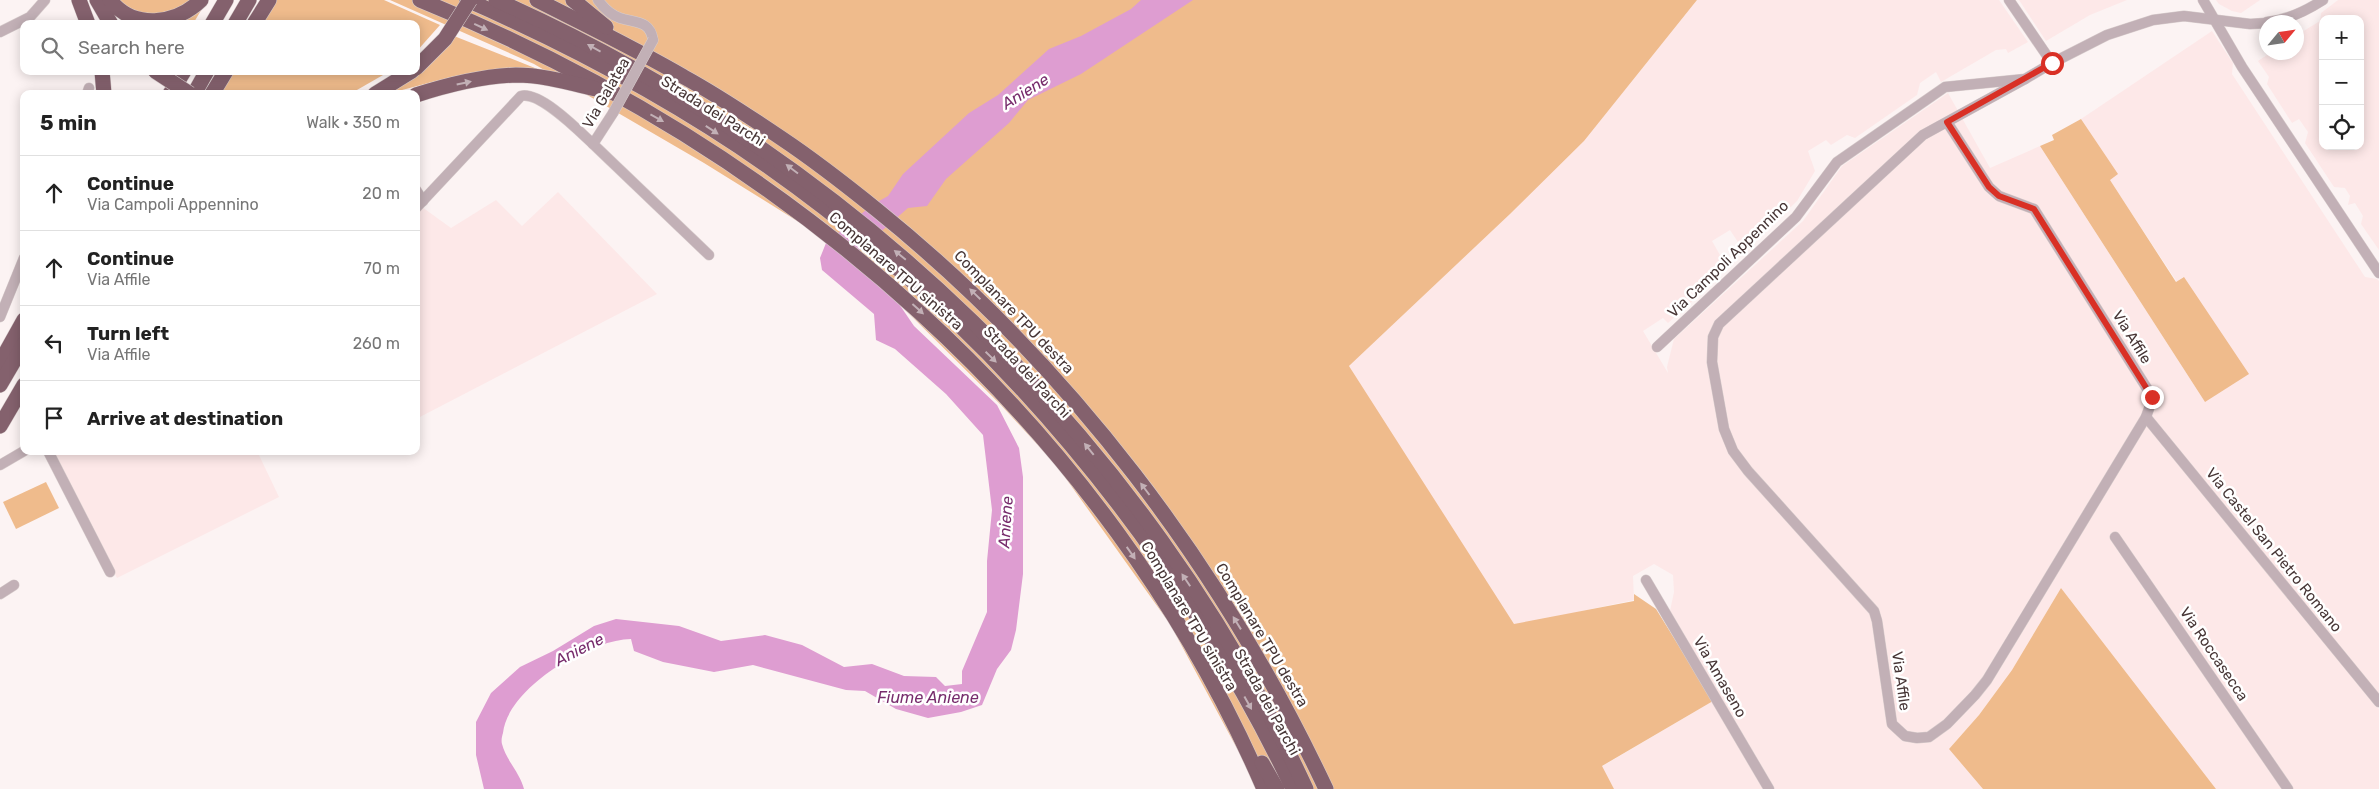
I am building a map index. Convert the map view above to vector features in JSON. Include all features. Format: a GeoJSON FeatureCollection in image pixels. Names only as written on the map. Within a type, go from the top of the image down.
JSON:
{"type":"FeatureCollection","features":[{"type":"Feature","properties":{"kind":"highway"},"geometry":{"type":"LineString","coordinates":[[79,0],[86,20]]}},
{"type":"Feature","properties":{"kind":"highway"},"geometry":{"type":"LineString","coordinates":[[96,0],[109,20]]}},
{"type":"Feature","properties":{"kind":"highway"},"geometry":{"type":"LineString","coordinates":[[110,0],[121,11],[143,20]]}},
{"type":"Feature","properties":{"kind":"highway"},"geometry":{"type":"LineString","coordinates":[[164,20],[185,12],[201,0]]}},
{"type":"Feature","properties":{"kind":"highway"},"geometry":{"type":"LineString","coordinates":[[214,20],[226,0]]}},
{"type":"Feature","properties":{"kind":"highway"},"geometry":{"type":"LineString","coordinates":[[237,20],[249,0]]}},
{"type":"Feature","properties":{"kind":"highway"},"geometry":{"type":"LineString","coordinates":[[256,20],[269,0]]}},
{"type":"Feature","properties":{"kind":"highway","name":"Complanare TPU sinistra"},"geometry":{"type":"LineString","coordinates":[[420,0],[566,66],[685,134],[813,222],[889,283],[945,334],[1036,432],[1094,502],[1131,552],[1198,658],[1264,789]]}},
{"type":"Feature","properties":{"kind":"highway"},"geometry":{"type":"LineString","coordinates":[[420,64],[446,39],[468,0]]}},
{"type":"Feature","properties":{"kind":"highway","name":"Strada dei Parchi"},"geometry":{"type":"LineString","coordinates":[[468,0],[571,49],[664,100],[827,203]]}},
{"type":"Feature","properties":{"kind":"highway","name":"Strada dei Parchi"},"geometry":{"type":"LineString","coordinates":[[496,0],[586,44],[710,113],[827,203],[907,260],[1012,361],[1158,558],[1222,657],[1293,789]]}},
{"type":"Feature","properties":{"kind":"highway","name":"Complanare TPU destra"},"geometry":{"type":"LineString","coordinates":[[537,0],[685,77],[782,138],[844,183],[955,276],[1002,321],[1068,393],[1160,509],[1222,600],[1272,683],[1326,789]]}},
{"type":"Feature","properties":{"kind":"highway"},"geometry":{"type":"LineString","coordinates":[[573,0],[597,21],[661,58],[685,77]]}},
{"type":"Feature","properties":{"kind":"highway"},"geometry":{"type":"LineString","coordinates":[[102,75],[104,90]]}},
{"type":"Feature","properties":{"kind":"highway"},"geometry":{"type":"LineString","coordinates":[[161,75],[184,90]]}},
{"type":"Feature","properties":{"kind":"highway"},"geometry":{"type":"LineString","coordinates":[[172,90],[182,75]]}},
{"type":"Feature","properties":{"kind":"highway"},"geometry":{"type":"LineString","coordinates":[[196,90],[205,75]]}},
{"type":"Feature","properties":{"kind":"highway"},"geometry":{"type":"LineString","coordinates":[[214,90],[224,75]]}},
{"type":"Feature","properties":{"kind":"highway"},"geometry":{"type":"LineString","coordinates":[[381,90],[406,75]]}},
{"type":"Feature","properties":{"kind":"highway"},"geometry":{"type":"LineString","coordinates":[[420,94],[466,83],[516,75],[544,77],[614,93]]}},
{"type":"Feature","properties":{"kind":"highway"},"geometry":{"type":"LineString","coordinates":[[0,364],[20,327]]}},
{"type":"Feature","properties":{"kind":"highway"},"geometry":{"type":"LineString","coordinates":[[0,385],[20,351]]}},
{"type":"Feature","properties":{"kind":"highway"},"geometry":{"type":"LineString","coordinates":[[0,427],[20,392]]}},
{"type":"Feature","properties":{"kind":"highway"},"geometry":{"type":"LineString","coordinates":[[0,427],[20,402]]}},
{"type":"Feature","properties":{"kind":"highway","name":"Strada dei Parchi"},"geometry":{"type":"LineString","coordinates":[[1054,416],[1124,492],[1210,614],[1256,692],[1306,789]]}},
{"type":"Feature","properties":{"kind":"highway"},"geometry":{"type":"LineString","coordinates":[[1198,658],[1224,694],[1277,789]]}},
{"type":"Feature","properties":{"kind":"street"},"geometry":{"type":"LineString","coordinates":[[24,20],[30,17],[46,0]]}},
{"type":"Feature","properties":{"kind":"street","name":"Via Galatea"},"geometry":{"type":"LineString","coordinates":[[420,203],[489,133],[521,96],[532,96],[544,103],[593,144],[653,40],[650,30],[644,24],[614,15],[598,0]]}},
{"type":"Feature","properties":{"kind":"street"},"geometry":{"type":"LineString","coordinates":[[2009,0],[2052,63]]}},
{"type":"Feature","properties":{"kind":"street"},"geometry":{"type":"LineString","coordinates":[[2203,0],[2242,67],[2379,273]]}},
{"type":"Feature","properties":{"kind":"street","name":"Via Campoli Appennino"},"geometry":{"type":"LineString","coordinates":[[2294,15],[2306,11],[2323,0]]}},
{"type":"Feature","properties":{"kind":"street","name":"Via Campoli Appennino"},"geometry":{"type":"LineString","coordinates":[[1657,347],[1796,217],[1837,162],[1945,87],[2025,79],[2107,35],[2153,20],[2184,16],[2259,23]]}},
{"type":"Feature","properties":{"kind":"street"},"geometry":{"type":"LineString","coordinates":[[0,32],[20,22]]}},
{"type":"Feature","properties":{"kind":"street","name":"Via Affile"},"geometry":{"type":"LineString","coordinates":[[1947,122],[1989,187],[1999,196],[2034,209],[2148,390],[2152,400],[2146,417],[1982,687],[1960,712],[1933,734],[1917,738],[1900,733],[1890,718],[1875,614],[1748,471],[1734,451],[1724,429],[1716,393],[1711,348],[1715,330],[1719,324],[1923,135],[2025,79]]}},
{"type":"Feature","properties":{"kind":"street"},"geometry":{"type":"LineString","coordinates":[[593,144],[709,255]]}},
{"type":"Feature","properties":{"kind":"street"},"geometry":{"type":"LineString","coordinates":[[0,317],[20,268]]}},
{"type":"Feature","properties":{"kind":"street","name":"Via Castel San Pietro Romano"},"geometry":{"type":"LineString","coordinates":[[2146,417],[2379,702]]}},
{"type":"Feature","properties":{"kind":"street"},"geometry":{"type":"LineString","coordinates":[[0,466],[20,454]]}},
{"type":"Feature","properties":{"kind":"street"},"geometry":{"type":"LineString","coordinates":[[50,455],[110,572]]}},
{"type":"Feature","properties":{"kind":"street","name":"Via Roccasecca"},"geometry":{"type":"LineString","coordinates":[[2115,537],[2288,789]]}},
{"type":"Feature","properties":{"kind":"street","name":"Via Amaseno"},"geometry":{"type":"LineString","coordinates":[[1646,580],[1769,789]]}},
{"type":"Feature","properties":{"kind":"street"},"geometry":{"type":"LineString","coordinates":[[0,594],[14,585]]}},
{"type":"Feature","properties":{"kind":"shaded area"},"geometry":{"type":"Polygon","coordinates":[[[116,0],[195,0],[181,10],[146,17],[116,0]]]}},
{"type":"Feature","properties":{"kind":"shaded area"},"geometry":{"type":"Polygon","coordinates":[[[207,0],[195,20],[180,20],[207,0]]]}},
{"type":"Feature","properties":{"kind":"shaded area"},"geometry":{"type":"Polygon","coordinates":[[[276,0],[384,0],[440,25],[420,48],[420,20],[264,20],[276,0]]]}},
{"type":"Feature","properties":{"kind":"shaded area"},"geometry":{"type":"Polygon","coordinates":[[[390,0],[1697,0],[1584,141],[1510,214],[1349,366],[1514,624],[1634,601],[1634,594],[1656,609],[1713,701],[1602,766],[1614,789],[1256,789],[1240,754],[1170,624],[1057,466],[1001,405],[866,271],[810,229],[704,163],[534,64],[390,0]]]}},
{"type":"Feature","properties":{"kind":"shaded area"},"geometry":{"type":"Polygon","coordinates":[[[1697,0],[1999,0],[2028,42],[2008,53],[2006,49],[1996,50],[1941,82],[1936,72],[1920,83],[1917,95],[1855,138],[1847,135],[1831,145],[1826,140],[1808,151],[1815,171],[1797,201],[1766,231],[1740,245],[1730,230],[1712,241],[1724,262],[1725,267],[1722,274],[1668,323],[1663,318],[1643,331],[1668,373],[1667,367],[1674,339],[1803,221],[1842,166],[1948,93],[1990,168],[2040,146],[2205,402],[2183,277],[2177,282],[2109,179],[2117,174],[2081,119],[2212,31],[2233,63],[2232,74],[2365,277],[2379,281],[2379,694],[2205,484],[2255,556],[2379,709],[2379,789],[2293,789],[2246,719],[2284,789],[2216,789],[2061,588],[2012,670],[1979,715],[1949,749],[1983,789],[1774,789],[1670,611],[1674,592],[1673,575],[1654,564],[1633,576],[1634,600],[1582,611],[1513,631],[1349,366],[1510,214],[1584,141],[1697,0]]]}},
{"type":"Feature","properties":{"kind":"shaded area"},"geometry":{"type":"Polygon","coordinates":[[[2019,0],[2127,0],[2090,15],[2046,41],[2019,0]]]}},
{"type":"Feature","properties":{"kind":"shaded area"},"geometry":{"type":"Polygon","coordinates":[[[2216,0],[2260,0],[2241,13],[2232,11],[2219,4],[2216,0]]]}},
{"type":"Feature","properties":{"kind":"shaded area"},"geometry":{"type":"Polygon","coordinates":[[[2338,0],[2379,0],[2379,250],[2361,224],[2363,216],[2355,203],[2348,205],[2350,196],[2345,188],[2334,187],[2305,143],[2308,132],[2299,119],[2292,123],[2267,84],[2269,77],[2258,61],[2304,60],[2304,31],[2319,22],[2319,150],[2364,150],[2364,15],[2321,15],[2338,0]]]}},
{"type":"Feature","properties":{"kind":"shaded area"},"geometry":{"type":"Polygon","coordinates":[[[454,36],[545,72],[455,76],[402,90],[392,90],[409,75],[420,75],[420,65],[454,36]]]}},
{"type":"Feature","properties":{"kind":"shaded area"},"geometry":{"type":"Polygon","coordinates":[[[229,75],[383,75],[357,90],[220,90],[229,75]]]}},
{"type":"Feature","properties":{"kind":"shaded area"},"geometry":{"type":"Polygon","coordinates":[[[2081,119],[2118,174],[2110,180],[2176,282],[2184,277],[2249,374],[2205,402],[2040,146],[2054,140],[2052,135],[2081,119]]]}},
{"type":"Feature","properties":{"kind":"shaded area"},"geometry":{"type":"Polygon","coordinates":[[[558,192],[657,294],[420,417],[420,209],[422,207],[451,228],[496,200],[522,226],[558,192]]]}},
{"type":"Feature","properties":{"kind":"shaded area"},"geometry":{"type":"Polygon","coordinates":[[[52,455],[259,455],[279,497],[117,578],[52,455]]]}},
{"type":"Feature","properties":{"kind":"shaded area"},"geometry":{"type":"Polygon","coordinates":[[[46,482],[59,508],[16,529],[3,502],[46,482]]]}},
{"type":"Feature","properties":{"kind":"shaded area"},"geometry":{"type":"Polygon","coordinates":[[[2061,588],[2216,789],[1983,789],[1949,749],[1979,715],[2012,670],[2061,588]]]}},
{"type":"Feature","properties":{"kind":"shaded area"},"geometry":{"type":"Polygon","coordinates":[[[1713,701],[1764,789],[1614,789],[1601,767],[1713,701]]]}},
{"type":"Feature","properties":{"kind":"water","name":"Fiume Aniene"},"geometry":{"type":"Polygon","coordinates":[[[1141,0],[1193,0],[1081,74],[1028,100],[1009,123],[946,179],[927,206],[908,208],[854,255],[895,298],[914,326],[997,405],[1019,448],[1023,477],[1023,574],[1016,630],[1011,650],[997,669],[982,705],[961,712],[928,718],[896,709],[865,691],[846,690],[753,665],[714,672],[663,662],[634,651],[631,639],[613,641],[573,657],[553,669],[519,699],[508,716],[502,741],[504,750],[524,789],[484,789],[476,755],[476,722],[491,693],[520,667],[553,651],[594,626],[616,619],[679,626],[721,641],[765,635],[802,645],[844,667],[872,664],[904,676],[936,677],[945,686],[962,684],[962,671],[987,612],[987,561],[992,510],[983,435],[946,394],[895,349],[876,340],[874,314],[822,270],[820,258],[826,243],[872,205],[888,196],[903,174],[969,113],[998,95],[1049,49],[1081,36],[1131,9],[1141,0]]]}},
{"type":"Feature","properties":{"kind":"route"},"geometry":{"type":"LineString","coordinates":[[2052,63],[1947,122],[1970,154],[1989,187],[1999,196],[2034,209],[2152,397]]}},
{"type":"Feature","properties":{"kind":"water label","name":"Aniene"},"geometry":{"type":"Point","coordinates":[1025,91]}},
{"type":"Feature","properties":{"kind":"water label","name":"Aniene"},"geometry":{"type":"Point","coordinates":[1005,522]}},
{"type":"Feature","properties":{"kind":"water label","name":"Aniene"},"geometry":{"type":"Point","coordinates":[579,649]}}]}
